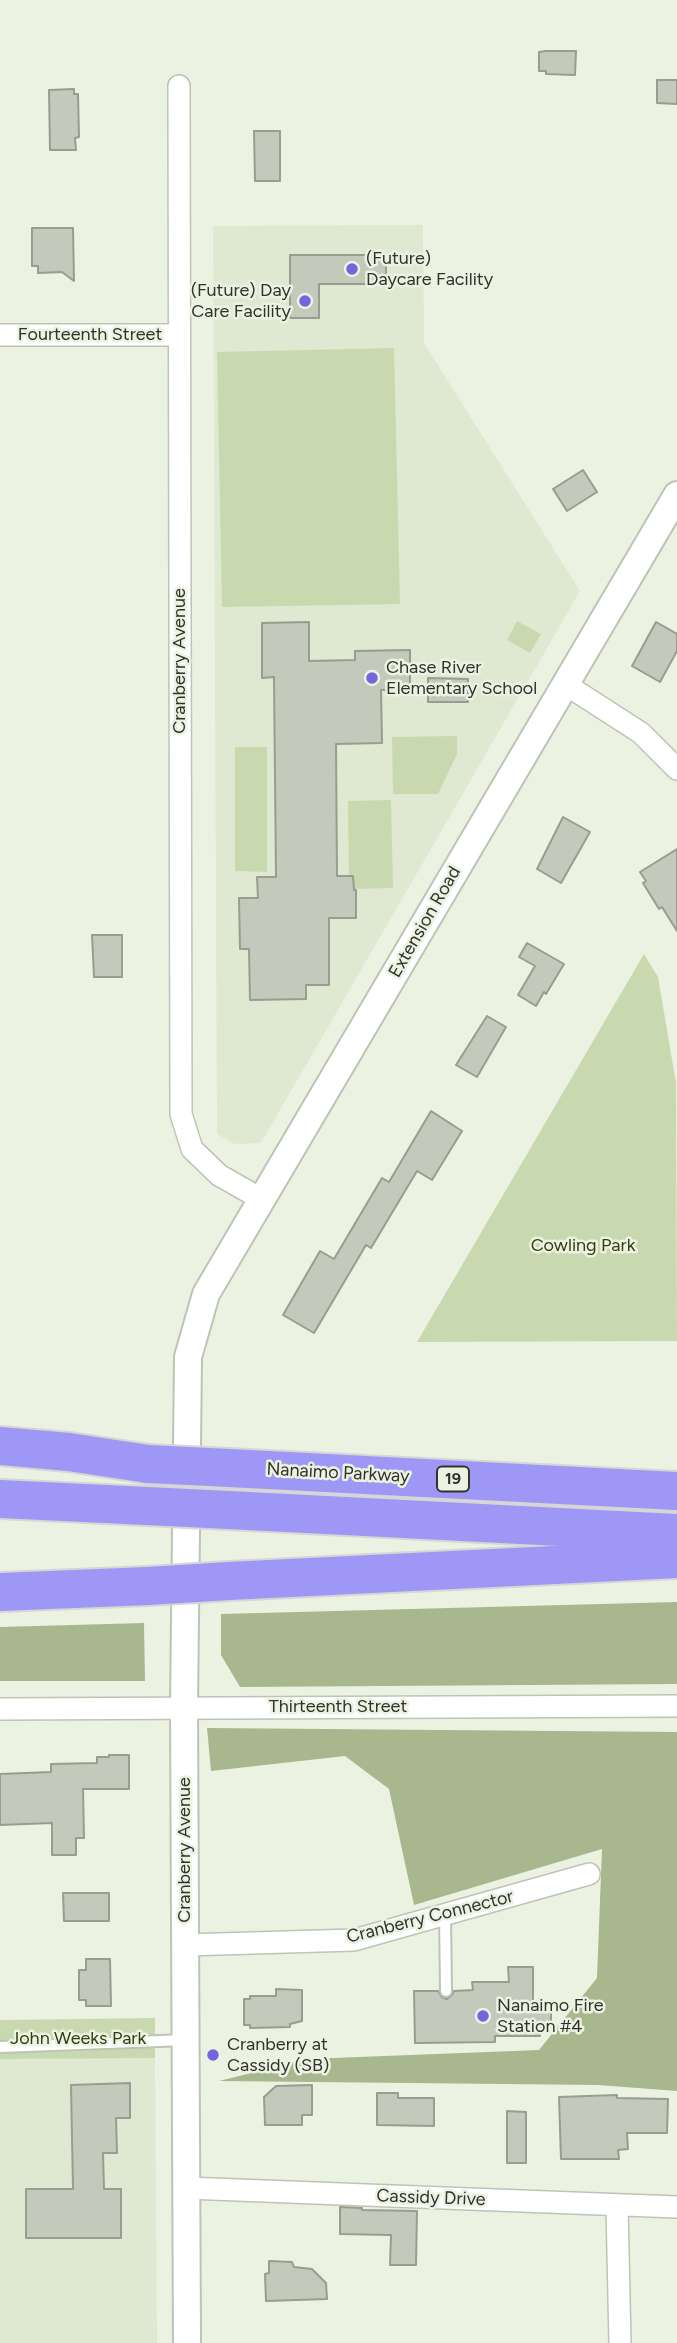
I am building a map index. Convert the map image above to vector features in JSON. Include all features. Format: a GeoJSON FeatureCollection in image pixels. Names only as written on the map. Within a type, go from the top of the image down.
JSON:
{"type":"FeatureCollection","features":[{"type":"Feature","properties":{"kind":"highway","name":"Nanaimo Parkway"},"geometry":{"type":"LineString","coordinates":[[0,1446],[69,1452],[148,1464],[677,1492]]}},
{"type":"Feature","properties":{"kind":"highway"},"geometry":{"type":"LineString","coordinates":[[0,1466],[53,1469],[148,1464]]}},
{"type":"Feature","properties":{"kind":"highway"},"geometry":{"type":"LineString","coordinates":[[0,1499],[677,1533]]}},
{"type":"Feature","properties":{"kind":"highway"},"geometry":{"type":"LineString","coordinates":[[0,1592],[677,1559]]}},
{"type":"Feature","properties":{"kind":"street","name":"Cranberry Avenue"},"geometry":{"type":"LineString","coordinates":[[178,86],[181,1114],[192,1149],[219,1175],[261,1199]]}},
{"type":"Feature","properties":{"kind":"street","name":"Fourteenth Street"},"geometry":{"type":"LineString","coordinates":[[0,335],[179,335]]}},
{"type":"Feature","properties":{"kind":"street","name":"Extension Road"},"geometry":{"type":"LineString","coordinates":[[188,1357],[206,1294],[677,495]]}},
{"type":"Feature","properties":{"kind":"street"},"geometry":{"type":"LineString","coordinates":[[565,684],[641,733],[677,769]]}},
{"type":"Feature","properties":{"kind":"street","name":"Cranberry Avenue"},"geometry":{"type":"LineString","coordinates":[[187,2343],[184,1707],[188,1357]]}},
{"type":"Feature","properties":{"kind":"street","name":"Thirteenth Street"},"geometry":{"type":"LineString","coordinates":[[0,1709],[677,1706]]}},
{"type":"Feature","properties":{"kind":"street","name":"Cranberry Connector"},"geometry":{"type":"LineString","coordinates":[[185,1945],[354,1940],[589,1874]]}},
{"type":"Feature","properties":{"kind":"street","name":"Cassidy Drive"},"geometry":{"type":"LineString","coordinates":[[186,2188],[677,2207]]}},
{"type":"Feature","properties":{"kind":"street"},"geometry":{"type":"LineString","coordinates":[[617,2206],[620,2343]]}},
{"type":"Feature","properties":{"kind":"lane"},"geometry":{"type":"LineString","coordinates":[[445,1914],[446,1991]]}},
{"type":"Feature","properties":{"kind":"lane"},"geometry":{"type":"LineString","coordinates":[[0,2047],[186,2040]]}},
{"type":"Feature","properties":{"kind":"shaded area","name":"Chase River Elementary School"},"geometry":{"type":"Polygon","coordinates":[[[423,225],[424,343],[580,591],[261,1143],[235,1144],[217,1134],[213,226],[423,225]]]}},
{"type":"Feature","properties":{"kind":"shaded area"},"geometry":{"type":"Polygon","coordinates":[[[0,2058],[155,2058],[157,2343],[0,2343],[0,2058]]]}},
{"type":"Feature","properties":{"kind":"green space"},"geometry":{"type":"Polygon","coordinates":[[[394,348],[400,604],[222,607],[217,352],[394,348]]]}},
{"type":"Feature","properties":{"kind":"green space"},"geometry":{"type":"Polygon","coordinates":[[[517,621],[541,634],[530,653],[507,640],[517,621]]]}},
{"type":"Feature","properties":{"kind":"green space"},"geometry":{"type":"Polygon","coordinates":[[[457,736],[457,754],[438,794],[393,794],[392,737],[457,736]]]}},
{"type":"Feature","properties":{"kind":"green space"},"geometry":{"type":"Polygon","coordinates":[[[235,747],[267,747],[267,872],[235,871],[235,747]]]}},
{"type":"Feature","properties":{"kind":"green space"},"geometry":{"type":"Polygon","coordinates":[[[391,800],[393,888],[349,889],[348,801],[391,800]]]}},
{"type":"Feature","properties":{"kind":"green space","name":"Cowling Park"},"geometry":{"type":"Polygon","coordinates":[[[644,954],[658,977],[676,1083],[677,1341],[417,1342],[644,954]]]}},
{"type":"Feature","properties":{"kind":"green space"},"geometry":{"type":"Polygon","coordinates":[[[677,1602],[677,1684],[240,1687],[221,1655],[221,1614],[677,1602]]]}},
{"type":"Feature","properties":{"kind":"green space"},"geometry":{"type":"Polygon","coordinates":[[[144,1623],[145,1681],[0,1681],[0,1627],[144,1623]]]}},
{"type":"Feature","properties":{"kind":"green space"},"geometry":{"type":"Polygon","coordinates":[[[207,1728],[677,1732],[677,2091],[598,2085],[219,2081],[308,2059],[539,2050],[597,1978],[602,1849],[414,1905],[389,1789],[345,1756],[211,1771],[207,1728]]]}},
{"type":"Feature","properties":{"kind":"green space","name":"John Weeks Park"},"geometry":{"type":"Polygon","coordinates":[[[155,2018],[155,2058],[0,2059],[0,2020],[155,2018]]]}},
{"type":"Feature","properties":{"kind":"building"},"geometry":{"type":"Polygon","coordinates":[[[576,51],[575,75],[546,74],[546,71],[539,71],[539,52],[576,51]]]}},
{"type":"Feature","properties":{"kind":"building"},"geometry":{"type":"Polygon","coordinates":[[[657,80],[677,80],[677,104],[657,103],[657,80]]]}},
{"type":"Feature","properties":{"kind":"building"},"geometry":{"type":"Polygon","coordinates":[[[74,89],[74,94],[78,94],[79,137],[75,138],[76,150],[50,150],[49,90],[74,89]]]}},
{"type":"Feature","properties":{"kind":"building"},"geometry":{"type":"Polygon","coordinates":[[[254,131],[280,131],[280,181],[255,181],[254,131]]]}},
{"type":"Feature","properties":{"kind":"building"},"geometry":{"type":"Polygon","coordinates":[[[32,228],[73,228],[74,281],[62,272],[38,273],[38,266],[32,266],[32,228]]]}},
{"type":"Feature","properties":{"kind":"building"},"geometry":{"type":"Polygon","coordinates":[[[290,255],[386,255],[386,284],[319,284],[319,318],[290,318],[290,255]]]}},
{"type":"Feature","properties":{"kind":"building"},"geometry":{"type":"Polygon","coordinates":[[[583,470],[597,492],[567,511],[553,489],[583,470]]]}},
{"type":"Feature","properties":{"kind":"building","name":"Chase River Elementary School"},"geometry":{"type":"Polygon","coordinates":[[[309,622],[309,661],[355,660],[355,651],[410,650],[410,690],[381,690],[382,743],[336,744],[337,876],[353,876],[356,918],[329,918],[329,985],[306,985],[306,999],[250,1000],[249,949],[240,949],[239,898],[258,898],[257,877],[276,877],[274,677],[262,678],[262,623],[309,622]]]}},
{"type":"Feature","properties":{"kind":"building"},"geometry":{"type":"Polygon","coordinates":[[[656,622],[677,634],[677,651],[660,682],[632,666],[656,622]]]}},
{"type":"Feature","properties":{"kind":"building"},"geometry":{"type":"Polygon","coordinates":[[[428,678],[468,679],[468,702],[428,702],[428,678]]]}},
{"type":"Feature","properties":{"kind":"building"},"geometry":{"type":"Polygon","coordinates":[[[563,817],[590,832],[561,883],[537,869],[563,817]]]}},
{"type":"Feature","properties":{"kind":"building"},"geometry":{"type":"Polygon","coordinates":[[[677,849],[677,931],[662,907],[659,909],[643,883],[646,881],[640,872],[677,849]]]}},
{"type":"Feature","properties":{"kind":"building"},"geometry":{"type":"Polygon","coordinates":[[[92,935],[122,935],[122,977],[94,977],[92,935]]]}},
{"type":"Feature","properties":{"kind":"building"},"geometry":{"type":"Polygon","coordinates":[[[527,943],[564,964],[536,1006],[518,995],[535,966],[519,957],[527,943]]]}},
{"type":"Feature","properties":{"kind":"building"},"geometry":{"type":"Polygon","coordinates":[[[487,1016],[506,1027],[477,1077],[456,1065],[487,1016]]]}},
{"type":"Feature","properties":{"kind":"building"},"geometry":{"type":"Polygon","coordinates":[[[431,1111],[462,1131],[432,1180],[417,1171],[371,1248],[366,1245],[314,1333],[283,1315],[320,1251],[334,1259],[382,1178],[389,1182],[431,1111]]]}},
{"type":"Feature","properties":{"kind":"building"},"geometry":{"type":"Polygon","coordinates":[[[129,1755],[129,1789],[83,1789],[84,1838],[76,1838],[76,1855],[52,1855],[52,1823],[0,1825],[0,1774],[51,1772],[51,1764],[97,1763],[97,1757],[129,1755]]]}},
{"type":"Feature","properties":{"kind":"building"},"geometry":{"type":"Polygon","coordinates":[[[63,1893],[109,1893],[109,1921],[64,1921],[63,1893]]]}},
{"type":"Feature","properties":{"kind":"building"},"geometry":{"type":"Polygon","coordinates":[[[86,1959],[110,1959],[111,2006],[86,2006],[86,2000],[79,2000],[79,1970],[86,1970],[86,1959]]]}},
{"type":"Feature","properties":{"kind":"building","name":"Nanaimo Fire Station #4"},"geometry":{"type":"Polygon","coordinates":[[[508,1967],[533,1967],[533,2001],[551,2001],[551,2031],[540,2030],[540,2036],[495,2036],[495,2042],[415,2043],[414,1991],[438,1991],[447,1999],[454,1991],[473,1990],[472,1982],[509,1982],[508,1967]]]}},
{"type":"Feature","properties":{"kind":"building"},"geometry":{"type":"Polygon","coordinates":[[[276,1989],[302,1990],[302,2021],[290,2024],[290,2027],[250,2028],[250,2025],[244,2025],[244,1999],[250,1999],[250,1996],[276,1996],[276,1989]]]}},
{"type":"Feature","properties":{"kind":"building"},"geometry":{"type":"Polygon","coordinates":[[[130,2083],[130,2118],[116,2118],[117,2153],[103,2153],[104,2189],[121,2189],[121,2238],[26,2238],[26,2189],[73,2189],[71,2085],[130,2083]]]}},
{"type":"Feature","properties":{"kind":"building"},"geometry":{"type":"Polygon","coordinates":[[[312,2085],[312,2115],[302,2115],[302,2125],[265,2125],[264,2097],[276,2086],[312,2085]]]}},
{"type":"Feature","properties":{"kind":"building"},"geometry":{"type":"Polygon","coordinates":[[[377,2093],[398,2093],[398,2098],[434,2098],[434,2126],[377,2125],[377,2093]]]}},
{"type":"Feature","properties":{"kind":"building"},"geometry":{"type":"Polygon","coordinates":[[[617,2095],[617,2098],[668,2099],[667,2133],[627,2133],[628,2149],[618,2150],[619,2159],[561,2159],[559,2097],[617,2095]]]}},
{"type":"Feature","properties":{"kind":"building"},"geometry":{"type":"Polygon","coordinates":[[[507,2111],[526,2112],[526,2163],[507,2163],[507,2111]]]}},
{"type":"Feature","properties":{"kind":"building"},"geometry":{"type":"Polygon","coordinates":[[[340,2207],[417,2211],[416,2265],[390,2265],[391,2235],[340,2234],[340,2207]]]}},
{"type":"Feature","properties":{"kind":"building"},"geometry":{"type":"Polygon","coordinates":[[[269,2261],[292,2262],[294,2267],[312,2269],[326,2283],[327,2299],[266,2301],[265,2274],[269,2273],[269,2261]]]}},
{"type":"Feature","properties":{"kind":"place","name":"(Future) Daycare Facility"},"geometry":{"type":"Point","coordinates":[352,269]}},
{"type":"Feature","properties":{"kind":"place","name":"(Future) Day Care Facility"},"geometry":{"type":"Point","coordinates":[305,301]}},
{"type":"Feature","properties":{"kind":"place","name":"Chase River Elementary School"},"geometry":{"type":"Point","coordinates":[372,678]}},
{"type":"Feature","properties":{"kind":"place","name":"Nanaimo Fire Station #4"},"geometry":{"type":"Point","coordinates":[483,2016]}},
{"type":"Feature","properties":{"kind":"place","name":"Cranberry at Cassidy (SB)"},"geometry":{"type":"Point","coordinates":[213,2055]}}]}
